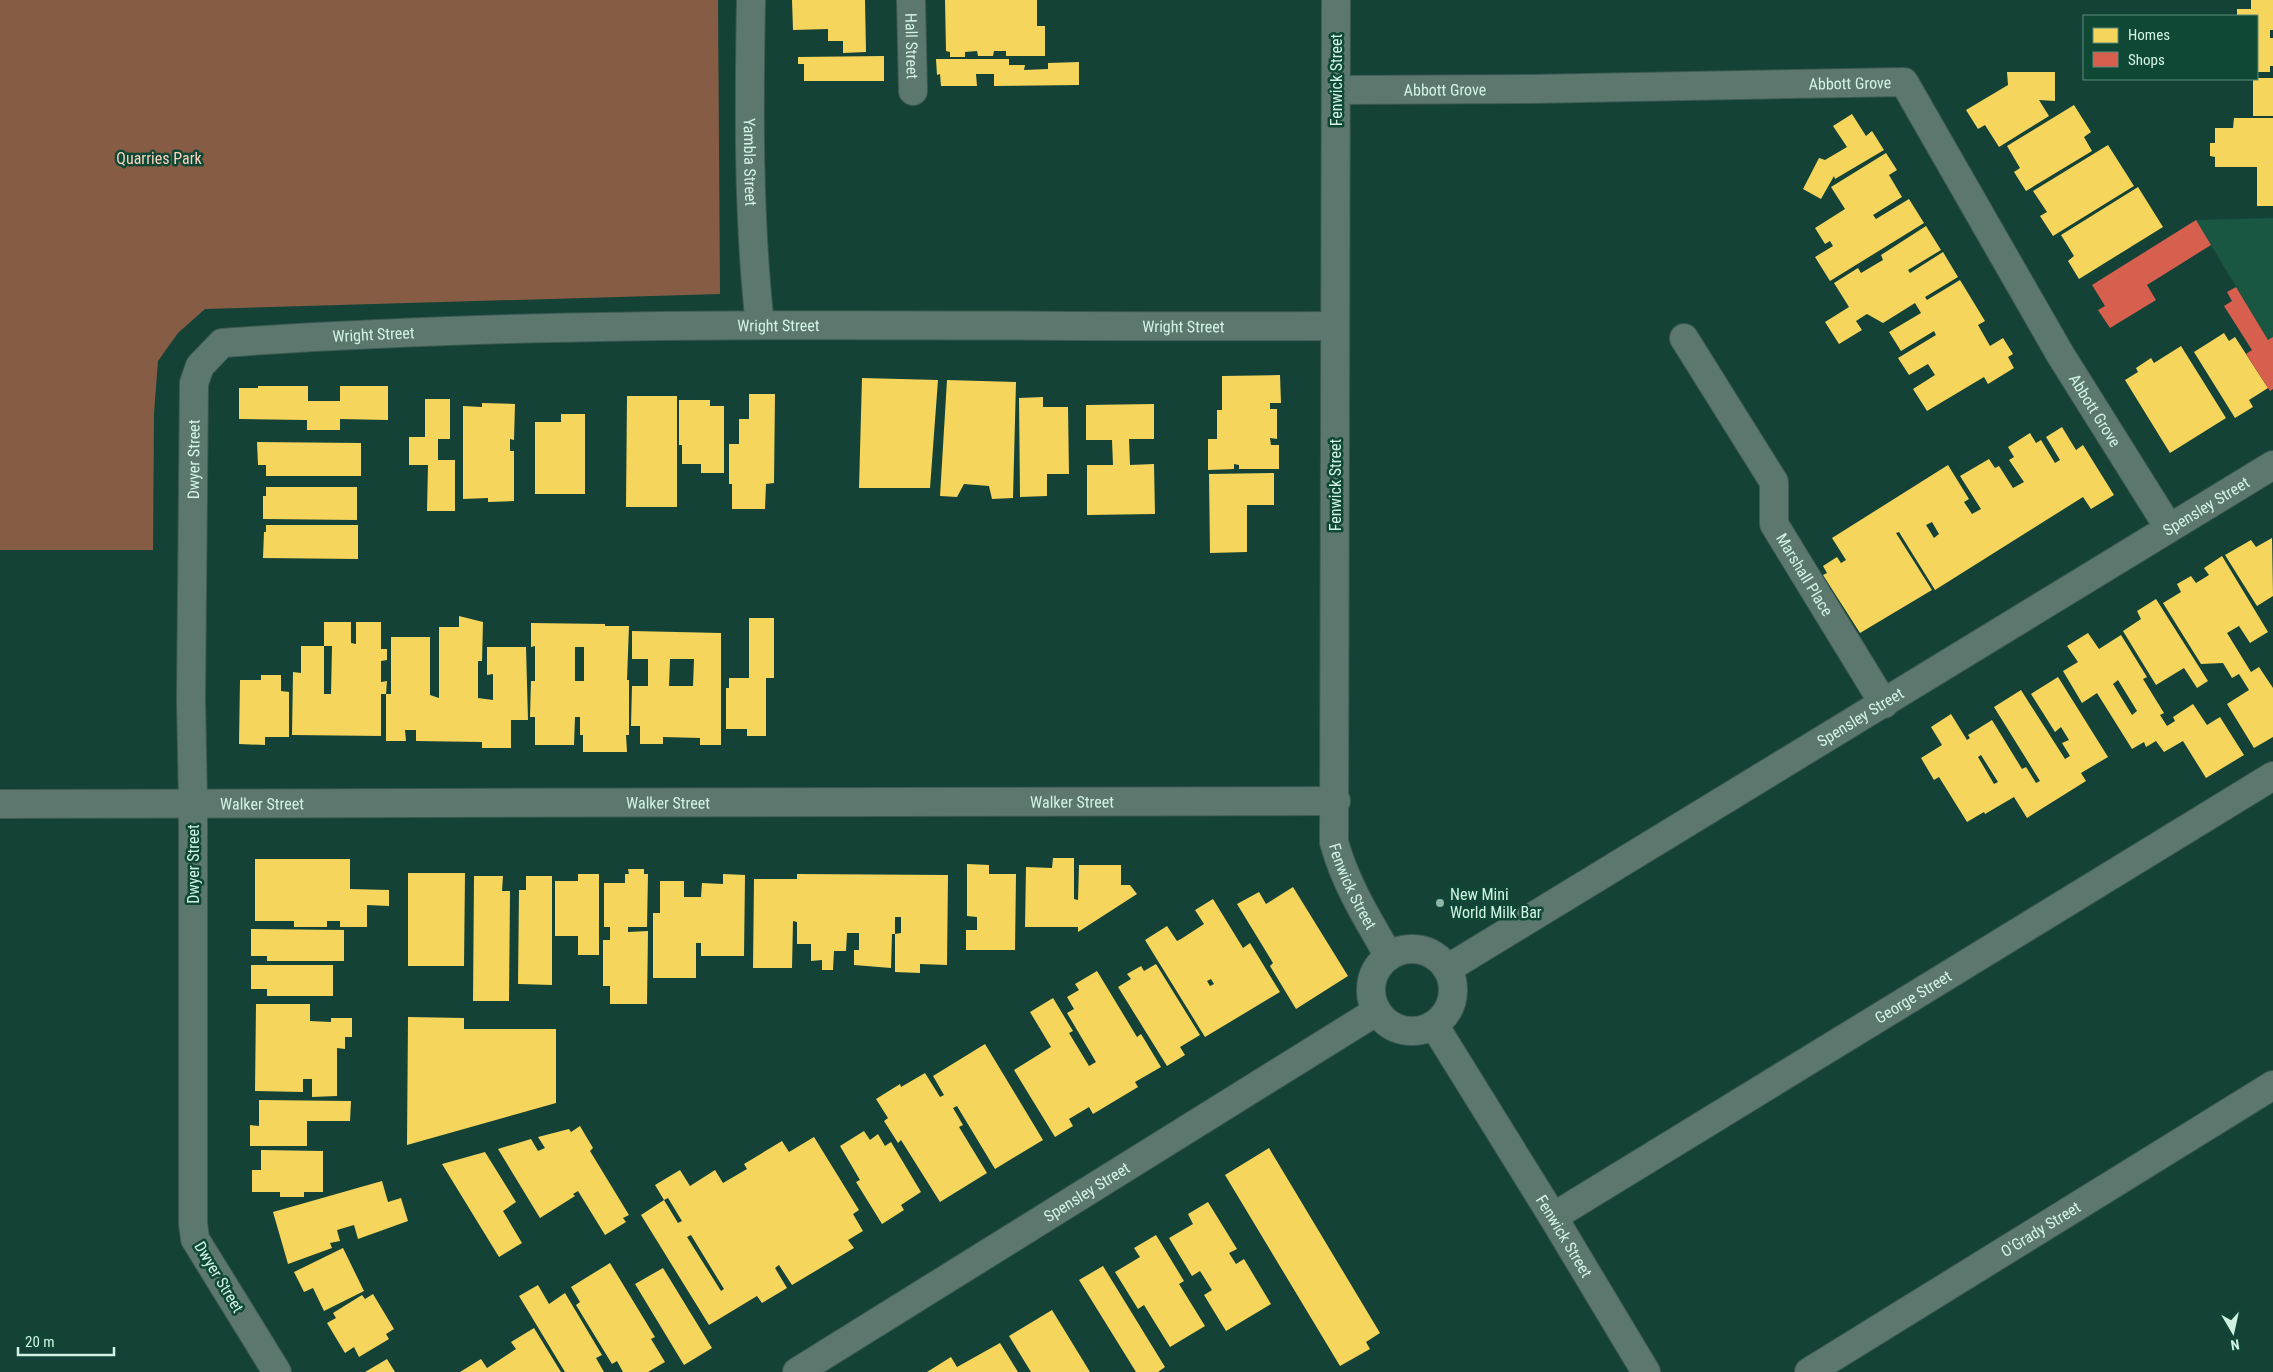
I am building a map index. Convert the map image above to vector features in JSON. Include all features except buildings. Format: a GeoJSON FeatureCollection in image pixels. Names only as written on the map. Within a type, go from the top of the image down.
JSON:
{"type":"FeatureCollection","features":[{"type":"Feature","properties":{"kind":"street","name":"Yambla Street"},"geometry":{"type":"LineString","coordinates":[[751,0],[749,93],[752,228],[760,325]]}},
{"type":"Feature","properties":{"kind":"street","name":"Hall Street"},"geometry":{"type":"LineString","coordinates":[[911,0],[912,91]]}},
{"type":"Feature","properties":{"kind":"street","name":"Fenwick Street"},"geometry":{"type":"LineString","coordinates":[[1336,0],[1336,801],[1334,842],[1339,860],[1364,913],[1389,956]]}},
{"type":"Feature","properties":{"kind":"street","name":"Abbott Grove"},"geometry":{"type":"LineString","coordinates":[[1336,90],[1531,89],[1904,82],[2060,354],[2169,528]]}},
{"type":"Feature","properties":{"kind":"street","name":"Wright Street"},"geometry":{"type":"LineString","coordinates":[[222,343],[317,336],[516,328],[760,325],[1335,326]]}},
{"type":"Feature","properties":{"kind":"street","name":"Marshall Place"},"geometry":{"type":"LineString","coordinates":[[1684,338],[1774,482],[1774,524],[1884,704]]}},
{"type":"Feature","properties":{"kind":"street","name":"Dwyer Street"},"geometry":{"type":"LineString","coordinates":[[222,343],[200,366],[194,383],[191,699],[193,803],[193,1223],[195,1239],[277,1372]]}},
{"type":"Feature","properties":{"kind":"street","name":"Spensley Street"},"geometry":{"type":"LineString","coordinates":[[1447,969],[2273,465]]}},
{"type":"Feature","properties":{"kind":"street","name":"George Street"},"geometry":{"type":"LineString","coordinates":[[1553,1216],[2273,776]]}},
{"type":"Feature","properties":{"kind":"street","name":"Walker Street"},"geometry":{"type":"LineString","coordinates":[[0,804],[1336,801]]}},
{"type":"Feature","properties":{"kind":"street"},"geometry":{"type":"LineString","coordinates":[[1401,951],[1421,951],[1438,959],[1447,969],[1452,981],[1453,993],[1450,1006],[1444,1016],[1434,1024],[1422,1030],[1409,1031],[1396,1028],[1385,1022],[1377,1011],[1371,994],[1374,976],[1380,965],[1389,956],[1401,951]]}},
{"type":"Feature","properties":{"kind":"street","name":"Spensley Street"},"geometry":{"type":"LineString","coordinates":[[797,1372],[1377,1011]]}},
{"type":"Feature","properties":{"kind":"street","name":"Fenwick Street"},"geometry":{"type":"LineString","coordinates":[[1434,1024],[1553,1216],[1646,1372]]}},
{"type":"Feature","properties":{"kind":"street","name":"O'Grady Street"},"geometry":{"type":"LineString","coordinates":[[1809,1372],[2273,1084]]}},
{"type":"Feature","properties":{"kind":"shaded area"},"geometry":{"type":"Polygon","coordinates":[[[2273,218],[2273,348],[2196,220],[2273,218]]]}},
{"type":"Feature","properties":{"kind":"green space","name":"Quarries Park"},"geometry":{"type":"Polygon","coordinates":[[[0,0],[718,0],[720,294],[205,309],[178,333],[158,361],[154,413],[153,550],[0,550],[0,0]]]}},
{"type":"Feature","properties":{"kind":"place","name":"New Mini World Milk Bar"},"geometry":{"type":"Point","coordinates":[1440,903]}}]}
